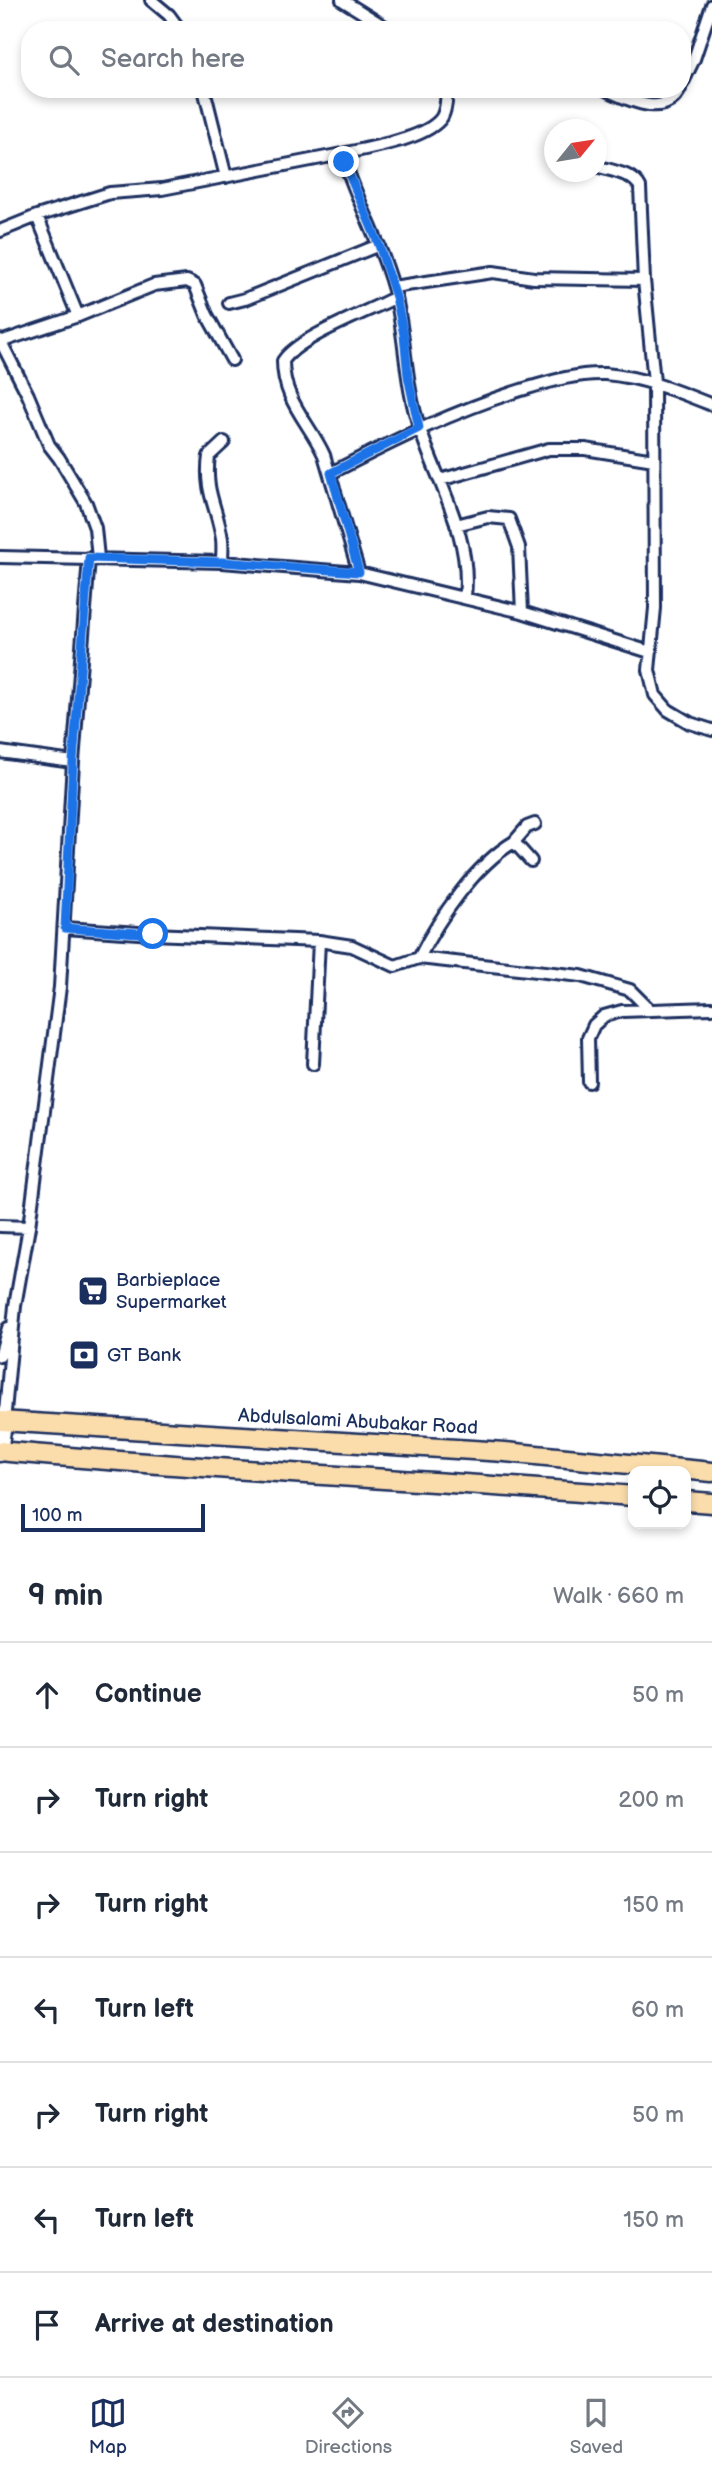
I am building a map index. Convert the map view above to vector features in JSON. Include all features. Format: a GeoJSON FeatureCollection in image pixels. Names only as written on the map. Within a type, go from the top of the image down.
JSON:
{"type":"FeatureCollection","features":[{"type":"Feature","properties":{"kind":"main road","name":"Abdulsalami Abubakar Road"},"geometry":{"type":"LineString","coordinates":[[2,1422],[505,1452],[712,1472]]}},
{"type":"Feature","properties":{"kind":"main road"},"geometry":{"type":"LineString","coordinates":[[0,1452],[628,1496]]}},
{"type":"Feature","properties":{"kind":"main road"},"geometry":{"type":"LineString","coordinates":[[691,1501],[712,1503]]}},
{"type":"Feature","properties":{"kind":"street"},"geometry":{"type":"LineString","coordinates":[[151,0],[173,21]]}},
{"type":"Feature","properties":{"kind":"street"},"geometry":{"type":"LineString","coordinates":[[342,0],[376,21]]}},
{"type":"Feature","properties":{"kind":"street"},"geometry":{"type":"LineString","coordinates":[[691,65],[712,5]]}},
{"type":"Feature","properties":{"kind":"street"},"geometry":{"type":"LineString","coordinates":[[206,98],[226,177]]}},
{"type":"Feature","properties":{"kind":"street"},"geometry":{"type":"LineString","coordinates":[[0,231],[110,193],[162,189],[342,154],[394,141],[434,125],[442,117],[446,98]]}},
{"type":"Feature","properties":{"kind":"street"},"geometry":{"type":"LineString","coordinates":[[627,98],[645,105],[657,106],[670,102],[673,98]]}},
{"type":"Feature","properties":{"kind":"street"},"geometry":{"type":"LineString","coordinates":[[342,154],[379,245],[394,292],[419,428],[466,557],[465,596]]}},
{"type":"Feature","properties":{"kind":"street"},"geometry":{"type":"LineString","coordinates":[[607,169],[638,182],[654,382],[655,608],[648,664],[651,683],[660,703],[668,710],[690,723],[712,730]]}},
{"type":"Feature","properties":{"kind":"street"},"geometry":{"type":"LineString","coordinates":[[37,216],[78,316]]}},
{"type":"Feature","properties":{"kind":"street"},"geometry":{"type":"LineString","coordinates":[[229,303],[379,245]]}},
{"type":"Feature","properties":{"kind":"street"},"geometry":{"type":"LineString","coordinates":[[359,572],[331,473],[318,442],[300,418],[290,396],[283,362],[287,355],[302,343],[394,292],[493,272],[534,278],[644,280]]}},
{"type":"Feature","properties":{"kind":"street"},"geometry":{"type":"LineString","coordinates":[[0,1452],[15,1306],[29,1227],[60,987],[73,761],[95,528],[86,503],[60,458],[49,445],[28,395],[0,342],[78,316],[154,285],[187,281],[195,285],[207,315],[232,360]]}},
{"type":"Feature","properties":{"kind":"street"},"geometry":{"type":"LineString","coordinates":[[331,473],[419,428],[488,401],[581,375],[628,377],[654,382],[712,405]]}},
{"type":"Feature","properties":{"kind":"street"},"geometry":{"type":"LineString","coordinates":[[222,562],[222,538],[207,486],[207,474],[209,456],[224,442]]}},
{"type":"Feature","properties":{"kind":"street"},"geometry":{"type":"LineString","coordinates":[[440,480],[549,449],[585,449],[654,460]]}},
{"type":"Feature","properties":{"kind":"street"},"geometry":{"type":"LineString","coordinates":[[456,525],[488,517],[509,519],[519,547],[522,611]]}},
{"type":"Feature","properties":{"kind":"street"},"geometry":{"type":"LineString","coordinates":[[0,557],[222,562],[359,572],[522,611],[650,652]]}},
{"type":"Feature","properties":{"kind":"street"},"geometry":{"type":"LineString","coordinates":[[0,752],[73,761]]}},
{"type":"Feature","properties":{"kind":"street"},"geometry":{"type":"LineString","coordinates":[[419,958],[431,935],[477,874],[527,827],[535,824]]}},
{"type":"Feature","properties":{"kind":"street"},"geometry":{"type":"LineString","coordinates":[[514,842],[531,861]]}},
{"type":"Feature","properties":{"kind":"street"},"geometry":{"type":"LineString","coordinates":[[65,928],[318,941],[352,946],[395,966],[419,958],[581,976],[630,990],[650,1010]]}},
{"type":"Feature","properties":{"kind":"street"},"geometry":{"type":"LineString","coordinates":[[313,1064],[318,941]]}},
{"type":"Feature","properties":{"kind":"street"},"geometry":{"type":"LineString","coordinates":[[589,1082],[589,1038],[594,1025],[604,1016],[622,1011],[712,1008]]}},
{"type":"Feature","properties":{"kind":"street"},"geometry":{"type":"LineString","coordinates":[[0,1226],[29,1227]]}},
{"type":"Feature","properties":{"kind":"street"},"geometry":{"type":"LineString","coordinates":[[0,1356],[15,1306]]}},
{"type":"Feature","properties":{"kind":"place","name":"Barbieplace Supermarket"},"geometry":{"type":"Point","coordinates":[93,1291]}},
{"type":"Feature","properties":{"kind":"place","name":"GT Bank"},"geometry":{"type":"Point","coordinates":[84,1355]}},
{"type":"Feature","properties":{"kind":"route"},"geometry":{"type":"LineString","coordinates":[[153,934],[65,928],[73,761],[89,558],[222,562],[359,572],[331,473],[419,428],[396,297],[379,245],[344,162]]}}]}
